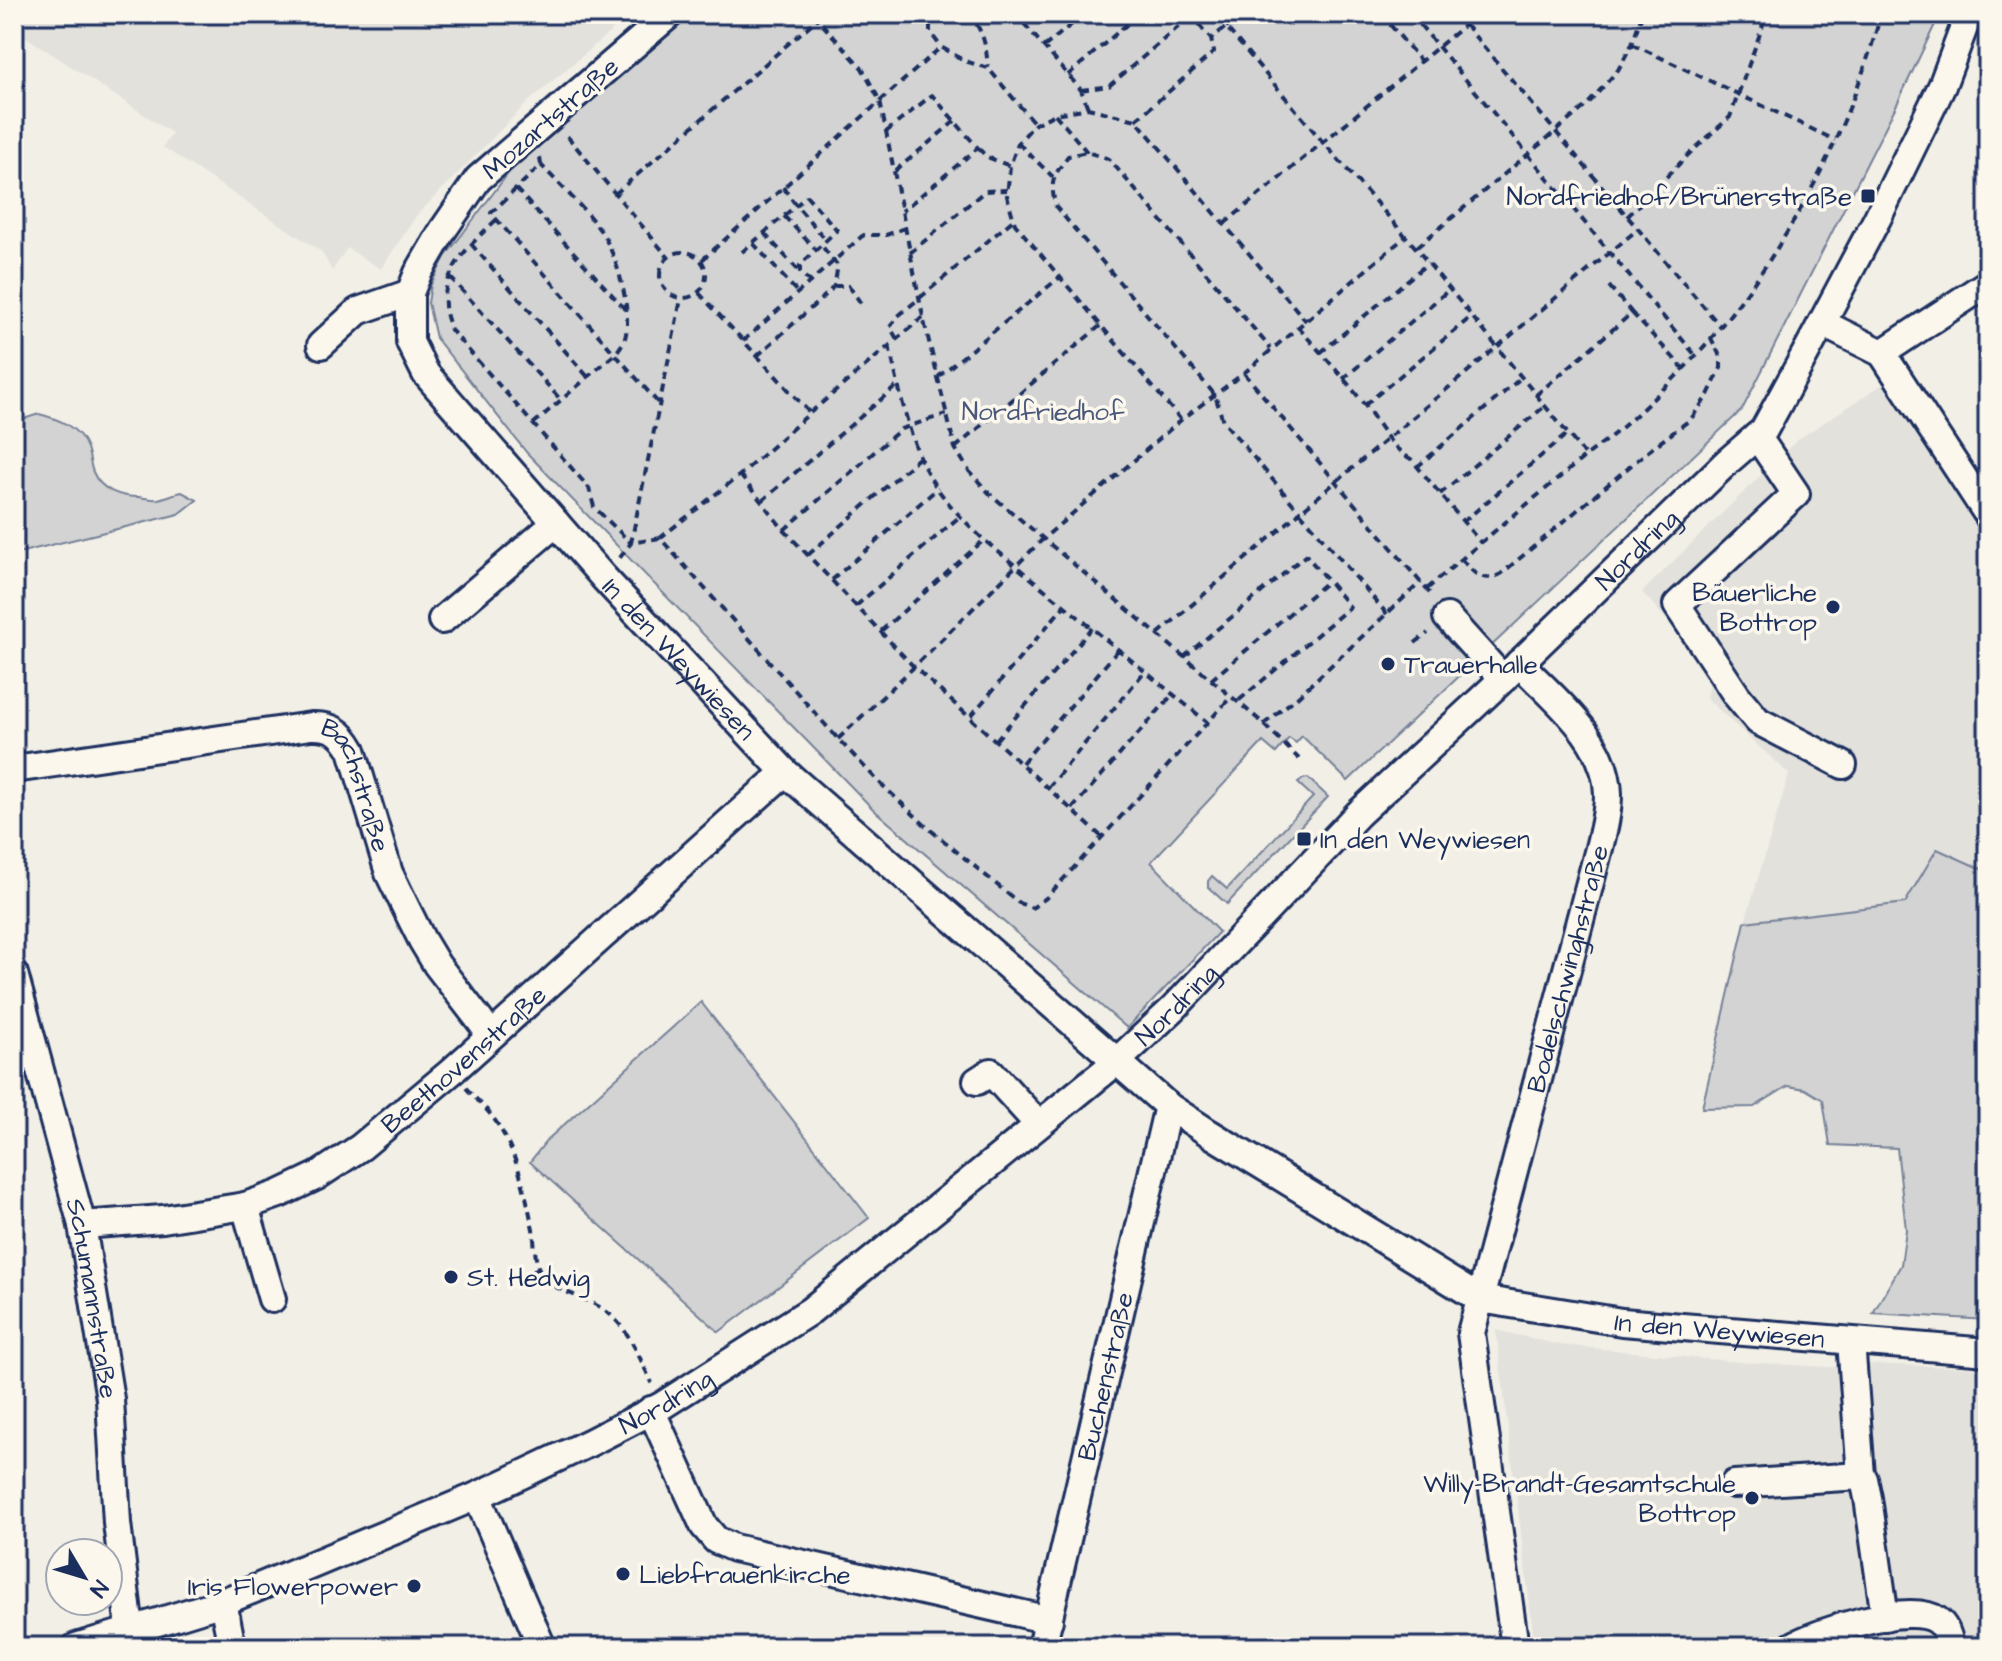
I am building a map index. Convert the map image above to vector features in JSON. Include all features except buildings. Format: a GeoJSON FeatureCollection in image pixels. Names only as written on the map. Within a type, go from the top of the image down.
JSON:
{"type":"FeatureCollection","features":[{"type":"Feature","properties":{"kind":"street","name":"Mozartstraße"},"geometry":{"type":"LineString","coordinates":[[414,283],[443,230],[478,179],[670,14]]}},
{"type":"Feature","properties":{"kind":"street","name":"Nordring"},"geometry":{"type":"LineString","coordinates":[[76,1647],[223,1602],[477,1496],[657,1408],[810,1311],[1116,1062],[1173,1009],[1358,814],[1764,430],[1877,219],[1942,86],[1969,14]]}},
{"type":"Feature","properties":{"kind":"street"},"geometry":{"type":"LineString","coordinates":[[321,345],[358,311],[414,283]]}},
{"type":"Feature","properties":{"kind":"street","name":"In den Weywiesen"},"geometry":{"type":"LineString","coordinates":[[414,283],[410,342],[426,374],[604,578],[785,772],[1168,1106],[1480,1299],[1622,1322],[1988,1352]]}},
{"type":"Feature","properties":{"kind":"street"},"geometry":{"type":"LineString","coordinates":[[1882,353],[1988,283]]}},
{"type":"Feature","properties":{"kind":"street"},"geometry":{"type":"LineString","coordinates":[[1822,323],[1882,353],[1988,515]]}},
{"type":"Feature","properties":{"kind":"street"},"geometry":{"type":"LineString","coordinates":[[1757,436],[1796,494],[1677,605],[1737,696],[1758,721],[1843,765]]}},
{"type":"Feature","properties":{"kind":"street"},"geometry":{"type":"LineString","coordinates":[[442,620],[556,523]]}},
{"type":"Feature","properties":{"kind":"street","name":"Bodelschwinghstraße"},"geometry":{"type":"LineString","coordinates":[[1447,617],[1587,736],[1598,755],[1608,793],[1597,856],[1471,1333],[1515,1647]]}},
{"type":"Feature","properties":{"kind":"street","name":"Bachstraße"},"geometry":{"type":"LineString","coordinates":[[14,769],[311,726],[323,725],[336,730],[352,750],[389,873],[422,940],[437,965],[491,1035]]}},
{"type":"Feature","properties":{"kind":"street","name":"Beethovenstraße"},"geometry":{"type":"LineString","coordinates":[[82,1225],[163,1219],[245,1206],[317,1176],[361,1147],[451,1072],[785,772]]}},
{"type":"Feature","properties":{"kind":"street","name":"Schumannstraße"},"geometry":{"type":"LineString","coordinates":[[14,974],[82,1225],[110,1399],[117,1523],[130,1630]]}},
{"type":"Feature","properties":{"kind":"street"},"geometry":{"type":"LineString","coordinates":[[977,1081],[991,1072],[1038,1124]]}},
{"type":"Feature","properties":{"kind":"street","name":"Buchenstraße"},"geometry":{"type":"LineString","coordinates":[[1042,1647],[1168,1106]]}},
{"type":"Feature","properties":{"kind":"street"},"geometry":{"type":"LineString","coordinates":[[245,1206],[272,1299]]}},
{"type":"Feature","properties":{"kind":"street"},"geometry":{"type":"LineString","coordinates":[[1851,1341],[1861,1476],[1868,1498],[1885,1617]]}},
{"type":"Feature","properties":{"kind":"street"},"geometry":{"type":"LineString","coordinates":[[657,1408],[704,1526],[716,1540],[734,1548],[1049,1620]]}},
{"type":"Feature","properties":{"kind":"street"},"geometry":{"type":"LineString","coordinates":[[1734,1484],[1861,1476]]}},
{"type":"Feature","properties":{"kind":"street"},"geometry":{"type":"LineString","coordinates":[[477,1496],[542,1647]]}},
{"type":"Feature","properties":{"kind":"street"},"geometry":{"type":"LineString","coordinates":[[223,1602],[232,1647]]}},
{"type":"Feature","properties":{"kind":"street"},"geometry":{"type":"LineString","coordinates":[[1791,1647],[1806,1638],[1847,1625],[1918,1613],[1931,1617],[1943,1626],[1951,1647]]}},
{"type":"Feature","properties":{"kind":"path"},"geometry":{"type":"LineString","coordinates":[[813,14],[862,68],[880,101],[923,317],[955,448],[969,471],[989,493],[1264,724],[1299,759]]}},
{"type":"Feature","properties":{"kind":"path"},"geometry":{"type":"LineString","coordinates":[[938,14],[930,20],[930,32],[941,47],[965,61],[988,68],[1035,124]]}},
{"type":"Feature","properties":{"kind":"path"},"geometry":{"type":"LineString","coordinates":[[967,14],[986,44],[988,68]]}},
{"type":"Feature","properties":{"kind":"path"},"geometry":{"type":"LineString","coordinates":[[974,21],[982,14]]}},
{"type":"Feature","properties":{"kind":"path"},"geometry":{"type":"LineString","coordinates":[[1028,14],[1021,20],[1081,90],[1088,108]]}},
{"type":"Feature","properties":{"kind":"path"},"geometry":{"type":"LineString","coordinates":[[1044,47],[1084,14]]}},
{"type":"Feature","properties":{"kind":"path"},"geometry":{"type":"LineString","coordinates":[[1068,75],[1139,14]]}},
{"type":"Feature","properties":{"kind":"path"},"geometry":{"type":"LineString","coordinates":[[1211,39],[1241,14]]}},
{"type":"Feature","properties":{"kind":"path"},"geometry":{"type":"LineString","coordinates":[[1381,14],[1420,60]]}},
{"type":"Feature","properties":{"kind":"path"},"geometry":{"type":"LineString","coordinates":[[1411,14],[1696,356]]}},
{"type":"Feature","properties":{"kind":"path"},"geometry":{"type":"LineString","coordinates":[[1456,14],[1721,327]]}},
{"type":"Feature","properties":{"kind":"path"},"geometry":{"type":"LineString","coordinates":[[1223,224],[1478,14]]}},
{"type":"Feature","properties":{"kind":"path"},"geometry":{"type":"LineString","coordinates":[[1416,248],[1587,105],[1618,70],[1632,44],[1642,14]]}},
{"type":"Feature","properties":{"kind":"path"},"geometry":{"type":"LineString","coordinates":[[1627,217],[1730,117],[1767,14]]}},
{"type":"Feature","properties":{"kind":"path"},"geometry":{"type":"LineString","coordinates":[[1427,589],[1635,417],[1721,327],[1766,267],[1800,210],[1835,140],[1870,54],[1881,14]]}},
{"type":"Feature","properties":{"kind":"path"},"geometry":{"type":"LineString","coordinates":[[1081,90],[1109,86],[1190,15],[1211,39],[1214,52],[1136,120]]}},
{"type":"Feature","properties":{"kind":"path"},"geometry":{"type":"LineString","coordinates":[[615,194],[817,19]]}},
{"type":"Feature","properties":{"kind":"path"},"geometry":{"type":"LineString","coordinates":[[1226,27],[1416,248],[1586,456]]}},
{"type":"Feature","properties":{"kind":"path"},"geometry":{"type":"LineString","coordinates":[[1632,44],[1835,140]]}},
{"type":"Feature","properties":{"kind":"path"},"geometry":{"type":"LineString","coordinates":[[702,260],[941,47]]}},
{"type":"Feature","properties":{"kind":"path"},"geometry":{"type":"LineString","coordinates":[[886,132],[932,95],[987,157],[1010,166]]}},
{"type":"Feature","properties":{"kind":"path"},"geometry":{"type":"LineString","coordinates":[[1181,420],[1015,224],[1007,190],[1010,166],[1018,143],[1035,124],[1055,114],[1088,108],[1136,120],[1306,321]]}},
{"type":"Feature","properties":{"kind":"path"},"geometry":{"type":"LineString","coordinates":[[1055,114],[1087,152]]}},
{"type":"Feature","properties":{"kind":"path"},"geometry":{"type":"LineString","coordinates":[[894,171],[955,121]]}},
{"type":"Feature","properties":{"kind":"path"},"geometry":{"type":"LineString","coordinates":[[557,142],[565,134],[668,257]]}},
{"type":"Feature","properties":{"kind":"path"},"geometry":{"type":"LineString","coordinates":[[1018,143],[1053,177]]}},
{"type":"Feature","properties":{"kind":"path"},"geometry":{"type":"LineString","coordinates":[[902,211],[978,148]]}},
{"type":"Feature","properties":{"kind":"path"},"geometry":{"type":"LineString","coordinates":[[533,424],[615,354],[624,341],[627,311],[612,251],[601,231],[541,165],[539,158],[548,150]]}},
{"type":"Feature","properties":{"kind":"path"},"geometry":{"type":"LineString","coordinates":[[1271,349],[1109,159],[1087,152],[1068,156],[1053,177],[1056,207],[1215,395],[1223,421],[1387,614]]}},
{"type":"Feature","properties":{"kind":"path"},"geometry":{"type":"LineString","coordinates":[[541,165],[491,213],[660,405]]}},
{"type":"Feature","properties":{"kind":"path"},"geometry":{"type":"LineString","coordinates":[[783,187],[826,240]]}},
{"type":"Feature","properties":{"kind":"path"},"geometry":{"type":"LineString","coordinates":[[516,189],[627,311]]}},
{"type":"Feature","properties":{"kind":"path"},"geometry":{"type":"LineString","coordinates":[[910,253],[985,191],[1007,190]]}},
{"type":"Feature","properties":{"kind":"path"},"geometry":{"type":"LineString","coordinates":[[742,252],[807,196],[837,230],[800,265],[800,272]]}},
{"type":"Feature","properties":{"kind":"path"},"geometry":{"type":"LineString","coordinates":[[784,216],[816,250]]}},
{"type":"Feature","properties":{"kind":"path"},"geometry":{"type":"LineString","coordinates":[[496,220],[459,258],[450,277],[445,304],[451,330],[589,488],[594,507],[631,543]]}},
{"type":"Feature","properties":{"kind":"path"},"geometry":{"type":"LineString","coordinates":[[897,339],[891,323],[1014,220]]}},
{"type":"Feature","properties":{"kind":"path"},"geometry":{"type":"LineString","coordinates":[[743,341],[864,235],[886,235],[905,228]]}},
{"type":"Feature","properties":{"kind":"path"},"geometry":{"type":"LineString","coordinates":[[1158,634],[1387,437],[1638,229]]}},
{"type":"Feature","properties":{"kind":"path"},"geometry":{"type":"LineString","coordinates":[[764,233],[810,282]]}},
{"type":"Feature","properties":{"kind":"path"},"geometry":{"type":"LineString","coordinates":[[838,739],[1044,538],[1181,420],[1244,373],[1405,237]]}},
{"type":"Feature","properties":{"kind":"path"},"geometry":{"type":"LineString","coordinates":[[753,243],[798,293]]}},
{"type":"Feature","properties":{"kind":"path"},"geometry":{"type":"LineString","coordinates":[[471,244],[588,377]]}},
{"type":"Feature","properties":{"kind":"path"},"geometry":{"type":"LineString","coordinates":[[757,356],[834,286],[838,266],[821,245]]}},
{"type":"Feature","properties":{"kind":"path"},"geometry":{"type":"LineString","coordinates":[[685,252],[702,260],[707,277],[699,293],[681,299],[665,290],[660,273],[668,257],[685,252]]}},
{"type":"Feature","properties":{"kind":"path"},"geometry":{"type":"LineString","coordinates":[[1320,353],[1428,263]]}},
{"type":"Feature","properties":{"kind":"path"},"geometry":{"type":"LineString","coordinates":[[450,277],[561,400]]}},
{"type":"Feature","properties":{"kind":"path"},"geometry":{"type":"LineString","coordinates":[[938,377],[1060,277]]}},
{"type":"Feature","properties":{"kind":"path"},"geometry":{"type":"LineString","coordinates":[[834,286],[849,286],[864,308]]}},
{"type":"Feature","properties":{"kind":"path"},"geometry":{"type":"LineString","coordinates":[[1609,286],[1684,369]]}},
{"type":"Feature","properties":{"kind":"path"},"geometry":{"type":"LineString","coordinates":[[1343,379],[1450,289]]}},
{"type":"Feature","properties":{"kind":"path"},"geometry":{"type":"LineString","coordinates":[[699,293],[810,413]]}},
{"type":"Feature","properties":{"kind":"path"},"geometry":{"type":"LineString","coordinates":[[604,578],[631,543],[681,299]]}},
{"type":"Feature","properties":{"kind":"path"},"geometry":{"type":"LineString","coordinates":[[1536,395],[1632,313]]}},
{"type":"Feature","properties":{"kind":"path"},"geometry":{"type":"LineString","coordinates":[[1365,405],[1472,316]]}},
{"type":"Feature","properties":{"kind":"path"},"geometry":{"type":"LineString","coordinates":[[631,543],[660,538],[740,475],[923,317]]}},
{"type":"Feature","properties":{"kind":"path"},"geometry":{"type":"LineString","coordinates":[[955,448],[1101,325]]}},
{"type":"Feature","properties":{"kind":"path"},"geometry":{"type":"LineString","coordinates":[[1298,327],[1365,405],[1400,453],[1411,459],[1481,543]]}},
{"type":"Feature","properties":{"kind":"path"},"geometry":{"type":"LineString","coordinates":[[1461,559],[1475,575],[1488,578],[1501,574],[1691,419],[1721,368],[1721,358],[1711,338]]}},
{"type":"Feature","properties":{"kind":"path"},"geometry":{"type":"LineString","coordinates":[[889,345],[920,457],[959,517],[1207,722]]}},
{"type":"Feature","properties":{"kind":"path"},"geometry":{"type":"LineString","coordinates":[[1244,373],[1427,589],[1447,617]]}},
{"type":"Feature","properties":{"kind":"path"},"geometry":{"type":"LineString","coordinates":[[1417,467],[1522,377]]}},
{"type":"Feature","properties":{"kind":"path"},"geometry":{"type":"LineString","coordinates":[[762,501],[899,384]]}},
{"type":"Feature","properties":{"kind":"path"},"geometry":{"type":"LineString","coordinates":[[1440,494],[1545,406]]}},
{"type":"Feature","properties":{"kind":"path"},"geometry":{"type":"LineString","coordinates":[[784,530],[901,429],[947,414]]}},
{"type":"Feature","properties":{"kind":"path"},"geometry":{"type":"LineString","coordinates":[[1463,522],[1567,434]]}},
{"type":"Feature","properties":{"kind":"path"},"geometry":{"type":"LineString","coordinates":[[808,555],[920,457]]}},
{"type":"Feature","properties":{"kind":"path"},"geometry":{"type":"LineString","coordinates":[[740,475],[784,530],[914,667],[1103,838]]}},
{"type":"Feature","properties":{"kind":"path"},"geometry":{"type":"LineString","coordinates":[[832,580],[938,488]]}},
{"type":"Feature","properties":{"kind":"path"},"geometry":{"type":"LineString","coordinates":[[856,606],[959,517]]}},
{"type":"Feature","properties":{"kind":"path"},"geometry":{"type":"LineString","coordinates":[[660,538],[838,739],[927,827],[1019,903],[1032,908],[1046,898],[1103,838],[1231,697]]}},
{"type":"Feature","properties":{"kind":"path"},"geometry":{"type":"LineString","coordinates":[[880,631],[984,540]]}},
{"type":"Feature","properties":{"kind":"path"},"geometry":{"type":"LineString","coordinates":[[1184,657],[1306,555],[1350,607],[1237,702]]}},
{"type":"Feature","properties":{"kind":"path"},"geometry":{"type":"LineString","coordinates":[[1211,680],[1328,581]]}},
{"type":"Feature","properties":{"kind":"path"},"geometry":{"type":"LineString","coordinates":[[1264,724],[1421,582]]}},
{"type":"Feature","properties":{"kind":"path"},"geometry":{"type":"LineString","coordinates":[[970,717],[1065,605]]}},
{"type":"Feature","properties":{"kind":"path"},"geometry":{"type":"LineString","coordinates":[[996,740],[1092,628]]}},
{"type":"Feature","properties":{"kind":"path"},"geometry":{"type":"LineString","coordinates":[[1022,764],[1119,649]]}},
{"type":"Feature","properties":{"kind":"path"},"geometry":{"type":"LineString","coordinates":[[1048,788],[1145,671]]}},
{"type":"Feature","properties":{"kind":"path"},"geometry":{"type":"LineString","coordinates":[[1072,809],[1173,694]]}},
{"type":"Feature","properties":{"kind":"path"},"geometry":{"type":"LineString","coordinates":[[451,1072],[492,1117],[515,1158],[533,1231],[538,1268],[543,1278],[599,1306],[624,1327],[636,1348],[657,1408]]}},
{"type":"Feature","properties":{"kind":"path"},"geometry":{"type":"LineString","coordinates":[[522,1279],[552,1262]]}},
{"type":"Feature","properties":{"kind":"shaded area"},"geometry":{"type":"Polygon","coordinates":[[[14,14],[631,14],[527,103],[416,216],[381,269],[347,248],[332,271],[322,252],[163,147],[172,133],[14,29],[14,14]]]}},
{"type":"Feature","properties":{"kind":"shaded area"},"geometry":{"type":"Polygon","coordinates":[[[1900,373],[1988,505],[1988,872],[1937,849],[1905,903],[1745,922],[1789,774],[1706,698],[1713,672],[1642,592],[1797,440],[1900,373]]]}},
{"type":"Feature","properties":{"kind":"shaded area","name":"Willy-Brandt-Gesamtschule Bottrop"},"geometry":{"type":"Polygon","coordinates":[[[1496,1330],[1560,1345],[1739,1362],[1830,1367],[1865,1364],[1988,1368],[1988,1627],[1976,1637],[1978,1647],[1535,1647],[1496,1330]]]}},
{"type":"Feature","properties":{"kind":"green space","name":"Nordfriedhof"},"geometry":{"type":"Polygon","coordinates":[[[692,14],[1940,14],[1742,410],[1348,781],[1302,736],[1296,743],[1289,738],[1276,753],[1263,742],[1151,862],[1219,932],[1127,1028],[874,810],[527,453],[436,338],[428,303],[431,284],[445,257],[513,167],[692,14]]]}},
{"type":"Feature","properties":{"kind":"green space"},"geometry":{"type":"Polygon","coordinates":[[[39,414],[74,429],[87,448],[97,479],[112,492],[158,499],[182,492],[197,500],[179,514],[14,554],[14,422],[39,414]]]}},
{"type":"Feature","properties":{"kind":"green space"},"geometry":{"type":"Polygon","coordinates":[[[1308,778],[1328,797],[1227,904],[1208,887],[1208,881],[1212,876],[1227,889],[1313,797],[1298,783],[1308,778]]]}},
{"type":"Feature","properties":{"kind":"green space"},"geometry":{"type":"Polygon","coordinates":[[[1937,849],[1988,872],[1988,1320],[1873,1313],[1901,1265],[1906,1230],[1897,1148],[1830,1145],[1823,1100],[1805,1089],[1788,1086],[1754,1107],[1702,1108],[1745,922],[1905,903],[1937,849]]]}},
{"type":"Feature","properties":{"kind":"green space"},"geometry":{"type":"Polygon","coordinates":[[[701,1002],[869,1218],[719,1332],[530,1162],[547,1140],[701,1002]]]}},
{"type":"Feature","properties":{"kind":"place","name":"Nordfriedhof/Brünerstraße"},"geometry":{"type":"Point","coordinates":[1868,196]}},
{"type":"Feature","properties":{"kind":"place","name":"Bäuerliche Bottrop"},"geometry":{"type":"Point","coordinates":[1833,607]}},
{"type":"Feature","properties":{"kind":"place","name":"Trauerhalle"},"geometry":{"type":"Point","coordinates":[1388,664]}},
{"type":"Feature","properties":{"kind":"place","name":"In den Weywiesen"},"geometry":{"type":"Point","coordinates":[1304,839]}},
{"type":"Feature","properties":{"kind":"place","name":"St. Hedwig"},"geometry":{"type":"Point","coordinates":[451,1277]}},
{"type":"Feature","properties":{"kind":"place","name":"Willy-Brandt-Gesamtschule Bottrop"},"geometry":{"type":"Point","coordinates":[1752,1498]}},
{"type":"Feature","properties":{"kind":"place","name":"Liebfrauenkirche"},"geometry":{"type":"Point","coordinates":[623,1574]}},
{"type":"Feature","properties":{"kind":"place","name":"Iris Flowerpower"},"geometry":{"type":"Point","coordinates":[414,1586]}}]}
